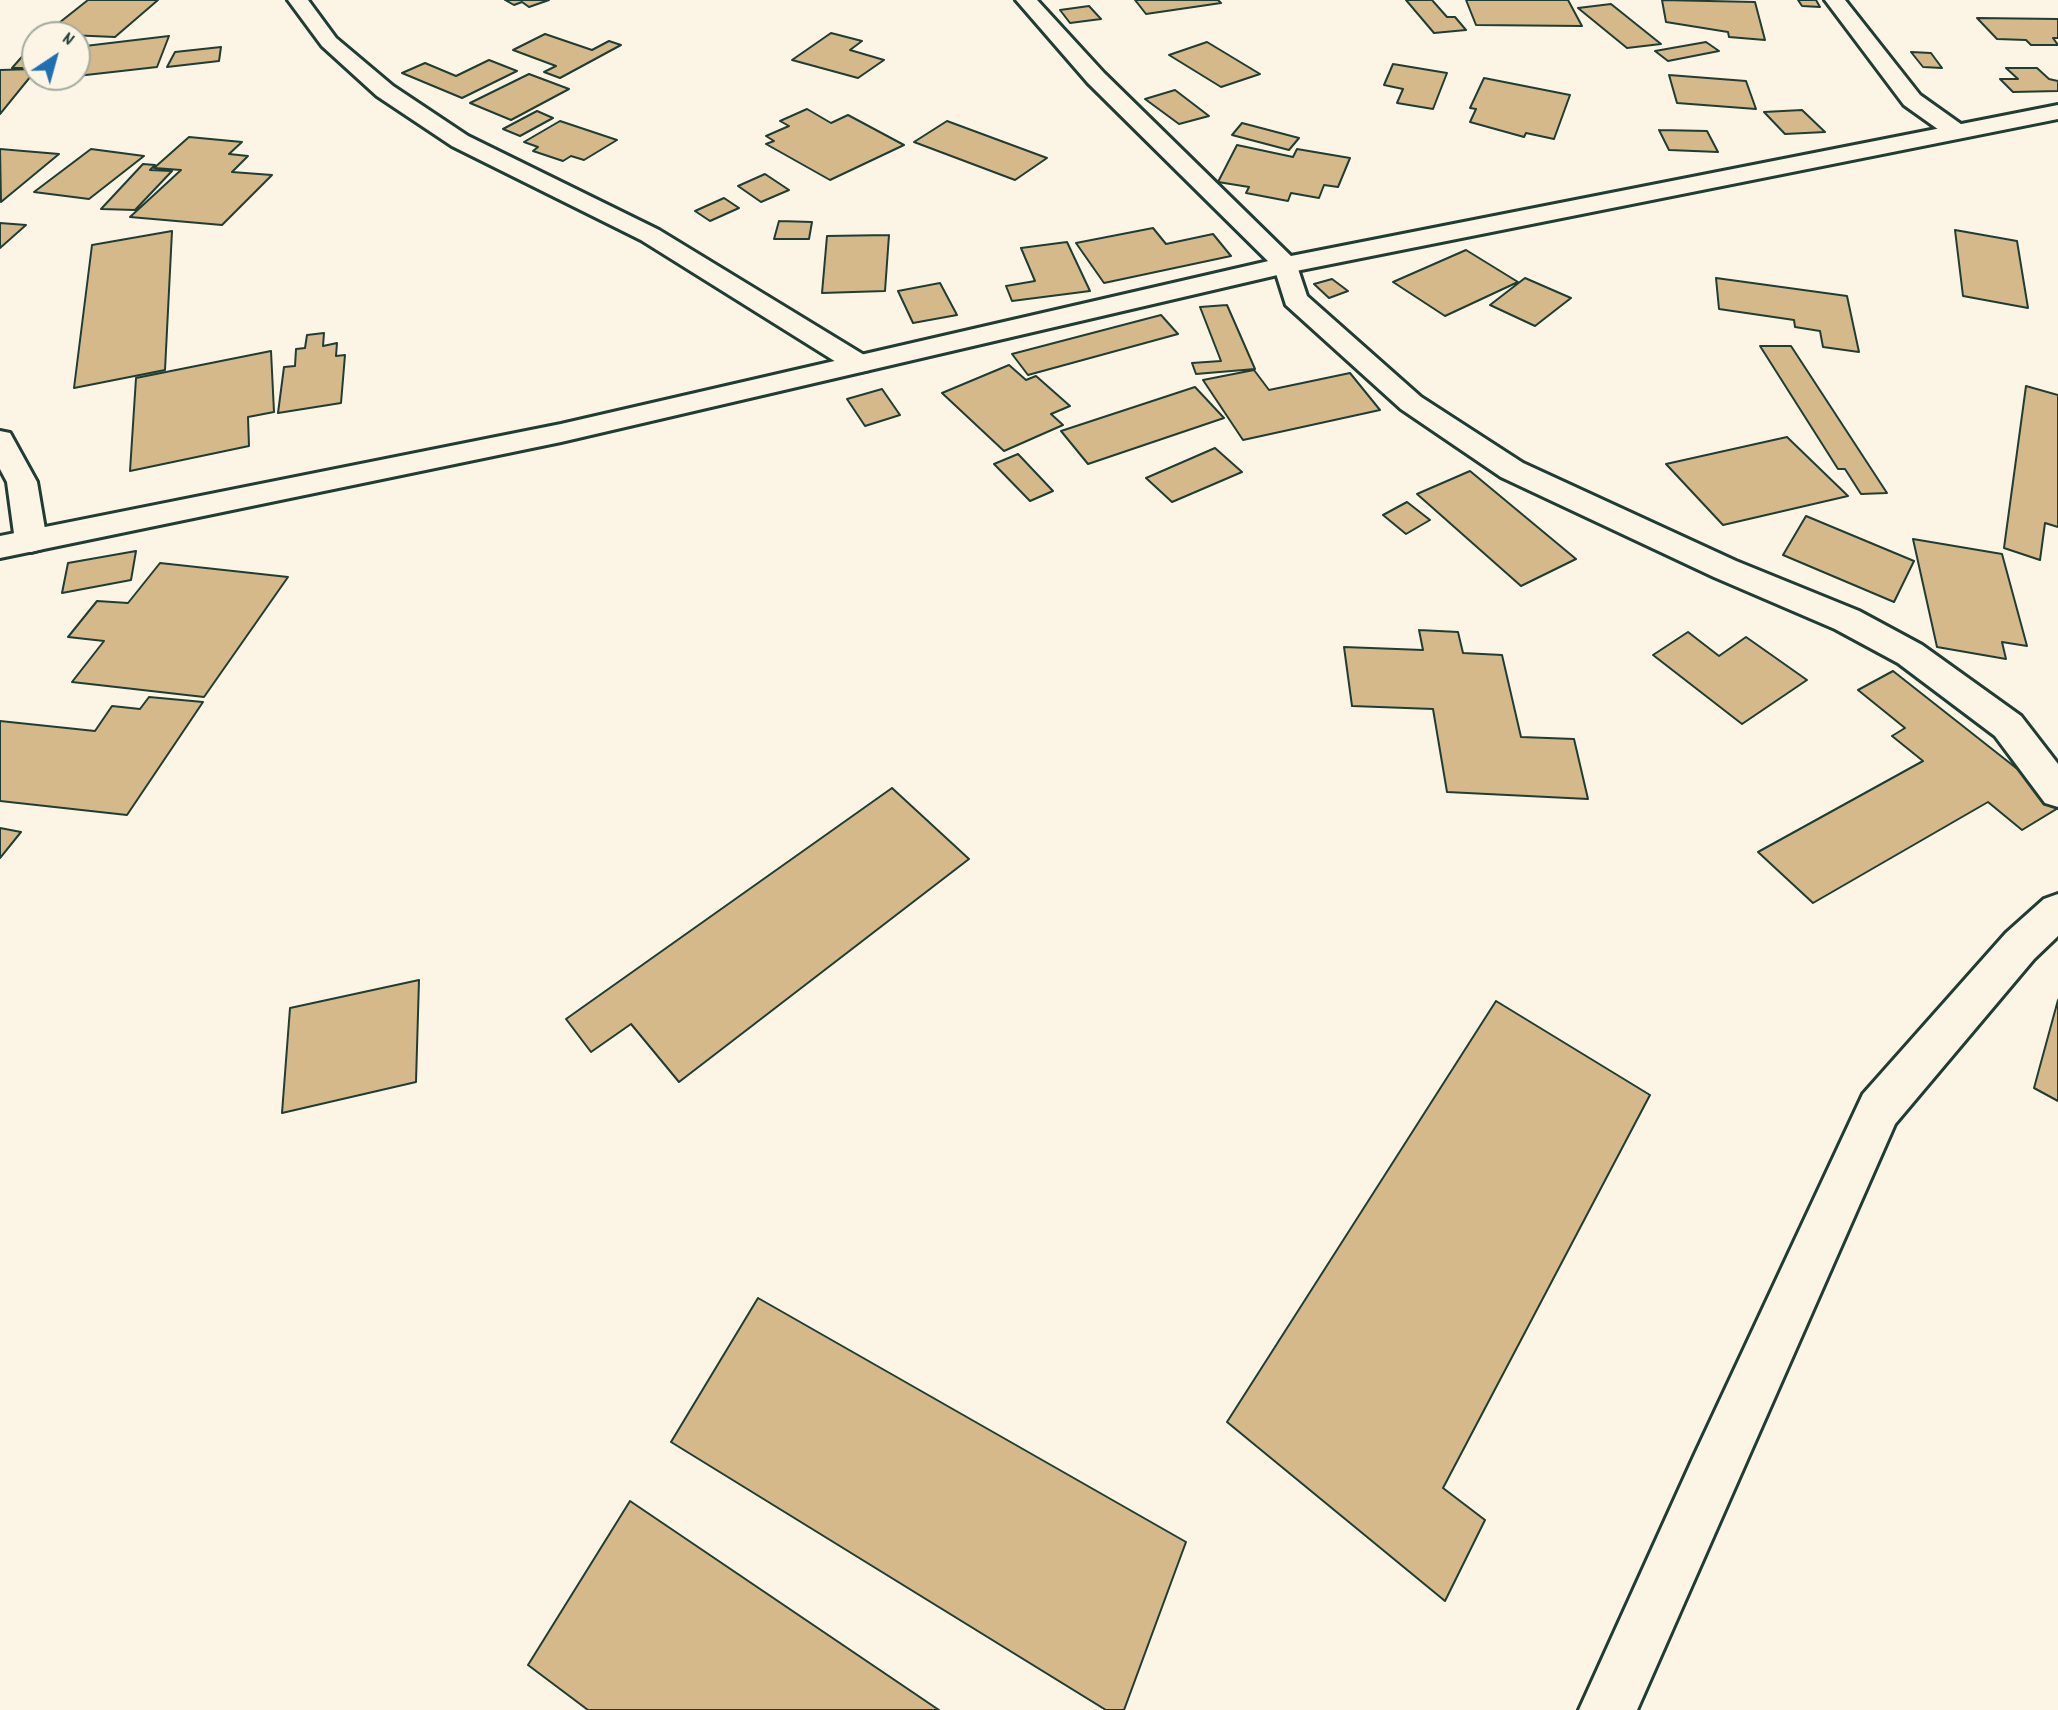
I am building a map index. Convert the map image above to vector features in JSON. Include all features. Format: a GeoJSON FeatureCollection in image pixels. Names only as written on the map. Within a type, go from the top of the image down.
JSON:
{"type":"FeatureCollection","features":[{"type":"Feature","properties":{"kind":"street"},"geometry":{"type":"LineString","coordinates":[[298,0],[329,42],[385,91],[460,141],[650,235],[859,364]]}},
{"type":"Feature","properties":{"kind":"street"},"geometry":{"type":"LineString","coordinates":[[1026,0],[1096,79],[1286,265],[1295,299],[1411,403],[1512,470],[1725,569],[1847,620],[1910,654],[2008,726],[2058,792]]}},
{"type":"Feature","properties":{"kind":"street"},"geometry":{"type":"LineString","coordinates":[[1835,0],[1912,100],[1958,132]]}},
{"type":"Feature","properties":{"kind":"street"},"geometry":{"type":"LineString","coordinates":[[0,547],[561,433],[1286,265],[2058,112]]}},
{"type":"Feature","properties":{"kind":"street"},"geometry":{"type":"LineString","coordinates":[[0,440],[22,482],[31,541]]}},
{"type":"Feature","properties":{"kind":"street"},"geometry":{"type":"LineString","coordinates":[[1608,1710],[1712,1474],[1879,1109],[2020,946],[2058,911]]}},
{"type":"Feature","properties":{"kind":"building"},"geometry":{"type":"Polygon","coordinates":[[[88,0],[158,0],[115,37],[91,36],[91,21],[61,21],[88,0]]]}},
{"type":"Feature","properties":{"kind":"building"},"geometry":{"type":"Polygon","coordinates":[[[505,0],[549,0],[529,7],[522,2],[514,5],[505,0]]]}},
{"type":"Feature","properties":{"kind":"building"},"geometry":{"type":"Polygon","coordinates":[[[1135,0],[1218,0],[1221,3],[1146,14],[1135,0]]]}},
{"type":"Feature","properties":{"kind":"building"},"geometry":{"type":"Polygon","coordinates":[[[1406,0],[1432,0],[1447,17],[1455,17],[1466,30],[1434,33],[1406,0]]]}},
{"type":"Feature","properties":{"kind":"building"},"geometry":{"type":"Polygon","coordinates":[[[1466,0],[1568,0],[1582,26],[1476,25],[1466,0]]]}},
{"type":"Feature","properties":{"kind":"building"},"geometry":{"type":"Polygon","coordinates":[[[1662,0],[1755,2],[1765,40],[1729,37],[1728,32],[1666,22],[1662,0]]]}},
{"type":"Feature","properties":{"kind":"building"},"geometry":{"type":"Polygon","coordinates":[[[1798,0],[1816,0],[1820,7],[1802,6],[1798,0]]]}},
{"type":"Feature","properties":{"kind":"building"},"geometry":{"type":"Polygon","coordinates":[[[1611,4],[1661,44],[1627,48],[1578,8],[1611,4]]]}},
{"type":"Feature","properties":{"kind":"building"},"geometry":{"type":"Polygon","coordinates":[[[1089,6],[1101,19],[1070,23],[1060,10],[1089,6]]]}},
{"type":"Feature","properties":{"kind":"building"},"geometry":{"type":"Polygon","coordinates":[[[1977,18],[2058,19],[2058,38],[2053,38],[2058,45],[2031,45],[2026,40],[1997,39],[1977,18]]]}},
{"type":"Feature","properties":{"kind":"building"},"geometry":{"type":"Polygon","coordinates":[[[831,33],[862,41],[850,50],[884,60],[858,78],[792,60],[831,33]]]}},
{"type":"Feature","properties":{"kind":"building"},"geometry":{"type":"Polygon","coordinates":[[[545,34],[592,50],[609,41],[621,45],[560,78],[544,72],[556,66],[513,50],[545,34]]]}},
{"type":"Feature","properties":{"kind":"building"},"geometry":{"type":"Polygon","coordinates":[[[169,36],[157,67],[91,74],[91,45],[169,36]]]}},
{"type":"Feature","properties":{"kind":"building"},"geometry":{"type":"Polygon","coordinates":[[[1207,42],[1260,74],[1221,87],[1169,55],[1207,42]]]}},
{"type":"Feature","properties":{"kind":"building"},"geometry":{"type":"Polygon","coordinates":[[[1706,42],[1719,51],[1668,61],[1655,51],[1706,42]]]}},
{"type":"Feature","properties":{"kind":"building"},"geometry":{"type":"Polygon","coordinates":[[[221,47],[219,61],[167,67],[175,52],[221,47]]]}},
{"type":"Feature","properties":{"kind":"building"},"geometry":{"type":"Polygon","coordinates":[[[1911,52],[1931,53],[1942,68],[1923,67],[1911,52]]]}},
{"type":"Feature","properties":{"kind":"building"},"geometry":{"type":"Polygon","coordinates":[[[21,58],[21,68],[12,68],[21,58]]]}},
{"type":"Feature","properties":{"kind":"building"},"geometry":{"type":"Polygon","coordinates":[[[489,60],[517,71],[462,98],[402,73],[425,63],[456,76],[489,60]]]}},
{"type":"Feature","properties":{"kind":"building"},"geometry":{"type":"Polygon","coordinates":[[[1393,64],[1447,73],[1433,109],[1397,103],[1403,89],[1384,85],[1393,64]]]}},
{"type":"Feature","properties":{"kind":"building"},"geometry":{"type":"Polygon","coordinates":[[[2006,68],[2037,68],[2049,79],[2058,81],[2058,91],[2013,92],[2000,79],[2018,79],[2006,68]]]}},
{"type":"Feature","properties":{"kind":"building"},"geometry":{"type":"Polygon","coordinates":[[[21,69],[21,88],[0,114],[0,70],[21,69]]]}},
{"type":"Feature","properties":{"kind":"building"},"geometry":{"type":"Polygon","coordinates":[[[529,74],[569,89],[511,120],[470,103],[529,74]]]}},
{"type":"Feature","properties":{"kind":"building"},"geometry":{"type":"Polygon","coordinates":[[[1669,75],[1746,81],[1756,109],[1677,103],[1669,75]]]}},
{"type":"Feature","properties":{"kind":"building"},"geometry":{"type":"Polygon","coordinates":[[[1484,78],[1570,95],[1554,139],[1526,133],[1524,137],[1470,122],[1476,109],[1470,108],[1484,78]]]}},
{"type":"Feature","properties":{"kind":"building"},"geometry":{"type":"Polygon","coordinates":[[[1175,90],[1209,116],[1179,124],[1145,99],[1175,90]]]}},
{"type":"Feature","properties":{"kind":"building"},"geometry":{"type":"Polygon","coordinates":[[[807,109],[831,123],[848,115],[904,145],[830,180],[766,144],[774,141],[766,136],[789,126],[780,121],[807,109]]]}},
{"type":"Feature","properties":{"kind":"building"},"geometry":{"type":"Polygon","coordinates":[[[1802,110],[1825,132],[1785,134],[1764,112],[1802,110]]]}},
{"type":"Feature","properties":{"kind":"building"},"geometry":{"type":"Polygon","coordinates":[[[537,111],[553,118],[520,136],[503,129],[537,111]]]}},
{"type":"Feature","properties":{"kind":"building"},"geometry":{"type":"Polygon","coordinates":[[[560,121],[617,140],[584,160],[571,156],[563,161],[533,151],[538,147],[524,142],[560,121]]]}},
{"type":"Feature","properties":{"kind":"building"},"geometry":{"type":"Polygon","coordinates":[[[947,121],[1047,158],[1015,180],[914,142],[947,121]]]}},
{"type":"Feature","properties":{"kind":"building"},"geometry":{"type":"Polygon","coordinates":[[[1242,123],[1299,138],[1289,150],[1232,135],[1242,123]]]}},
{"type":"Feature","properties":{"kind":"building"},"geometry":{"type":"Polygon","coordinates":[[[1659,130],[1707,131],[1718,152],[1669,150],[1659,130]]]}},
{"type":"Feature","properties":{"kind":"building"},"geometry":{"type":"Polygon","coordinates":[[[189,137],[242,142],[229,154],[248,156],[232,172],[272,175],[222,225],[130,217],[181,170],[154,168],[189,137]]]}},
{"type":"Feature","properties":{"kind":"building"},"geometry":{"type":"Polygon","coordinates":[[[1237,145],[1293,157],[1297,149],[1350,158],[1338,187],[1324,185],[1319,198],[1291,193],[1288,201],[1246,193],[1249,187],[1218,182],[1237,145]]]}},
{"type":"Feature","properties":{"kind":"building"},"geometry":{"type":"Polygon","coordinates":[[[0,149],[59,154],[1,202],[0,149]]]}},
{"type":"Feature","properties":{"kind":"building"},"geometry":{"type":"Polygon","coordinates":[[[91,149],[144,156],[89,199],[34,192],[91,149]]]}},
{"type":"Feature","properties":{"kind":"building"},"geometry":{"type":"Polygon","coordinates":[[[143,164],[155,165],[150,170],[172,171],[135,210],[101,209],[143,164]]]}},
{"type":"Feature","properties":{"kind":"building"},"geometry":{"type":"Polygon","coordinates":[[[765,174],[789,190],[761,202],[738,186],[765,174]]]}},
{"type":"Feature","properties":{"kind":"building"},"geometry":{"type":"Polygon","coordinates":[[[724,198],[739,208],[710,221],[695,211],[724,198]]]}},
{"type":"Feature","properties":{"kind":"building"},"geometry":{"type":"Polygon","coordinates":[[[779,221],[812,222],[809,239],[774,239],[779,221]]]}},
{"type":"Feature","properties":{"kind":"building"},"geometry":{"type":"Polygon","coordinates":[[[0,223],[26,225],[0,248],[0,223]]]}},
{"type":"Feature","properties":{"kind":"building"},"geometry":{"type":"Polygon","coordinates":[[[1153,228],[1166,244],[1213,234],[1231,256],[1104,283],[1076,243],[1153,228]]]}},
{"type":"Feature","properties":{"kind":"building"},"geometry":{"type":"Polygon","coordinates":[[[1955,230],[2017,241],[2028,308],[1963,296],[1955,230]]]}},
{"type":"Feature","properties":{"kind":"building"},"geometry":{"type":"Polygon","coordinates":[[[172,231],[165,370],[74,388],[92,245],[172,231]]]}},
{"type":"Feature","properties":{"kind":"building"},"geometry":{"type":"Polygon","coordinates":[[[889,235],[885,291],[822,293],[827,236],[889,235]]]}},
{"type":"Feature","properties":{"kind":"building"},"geometry":{"type":"Polygon","coordinates":[[[1067,242],[1090,291],[1012,301],[1006,286],[1035,281],[1021,248],[1067,242]]]}},
{"type":"Feature","properties":{"kind":"building"},"geometry":{"type":"Polygon","coordinates":[[[1466,250],[1518,282],[1445,316],[1393,282],[1466,250]]]}},
{"type":"Feature","properties":{"kind":"building"},"geometry":{"type":"Polygon","coordinates":[[[1525,278],[1571,298],[1535,326],[1490,305],[1525,278]]]}},
{"type":"Feature","properties":{"kind":"building"},"geometry":{"type":"Polygon","coordinates":[[[1716,278],[1847,296],[1859,352],[1823,347],[1820,331],[1795,327],[1794,320],[1719,309],[1716,278]]]}},
{"type":"Feature","properties":{"kind":"building"},"geometry":{"type":"Polygon","coordinates":[[[1332,279],[1348,291],[1329,298],[1314,284],[1332,279]]]}},
{"type":"Feature","properties":{"kind":"building"},"geometry":{"type":"Polygon","coordinates":[[[940,283],[957,315],[913,323],[898,291],[940,283]]]}},
{"type":"Feature","properties":{"kind":"building"},"geometry":{"type":"Polygon","coordinates":[[[1227,305],[1255,369],[1196,374],[1192,363],[1221,361],[1200,307],[1227,305]]]}},
{"type":"Feature","properties":{"kind":"building"},"geometry":{"type":"Polygon","coordinates":[[[1161,315],[1178,334],[1028,375],[1012,354],[1161,315]]]}},
{"type":"Feature","properties":{"kind":"building"},"geometry":{"type":"Polygon","coordinates":[[[324,333],[323,346],[337,343],[336,356],[345,355],[341,403],[278,413],[284,367],[295,366],[296,349],[305,348],[307,335],[324,333]]]}},
{"type":"Feature","properties":{"kind":"building"},"geometry":{"type":"Polygon","coordinates":[[[1760,346],[1791,346],[1887,493],[1861,494],[1845,469],[1838,469],[1760,346]]]}},
{"type":"Feature","properties":{"kind":"building"},"geometry":{"type":"Polygon","coordinates":[[[271,351],[274,412],[248,417],[249,446],[130,471],[136,378],[271,351]]]}},
{"type":"Feature","properties":{"kind":"building"},"geometry":{"type":"Polygon","coordinates":[[[1009,365],[1026,380],[1036,376],[1070,406],[1051,414],[1063,425],[1004,451],[942,393],[1009,365]]]}},
{"type":"Feature","properties":{"kind":"building"},"geometry":{"type":"Polygon","coordinates":[[[1254,370],[1269,390],[1350,373],[1380,410],[1243,440],[1203,380],[1254,370]]]}},
{"type":"Feature","properties":{"kind":"building"},"geometry":{"type":"Polygon","coordinates":[[[2026,386],[2058,395],[2058,527],[2045,523],[2040,560],[2004,548],[2026,386]]]}},
{"type":"Feature","properties":{"kind":"building"},"geometry":{"type":"Polygon","coordinates":[[[1195,387],[1224,418],[1088,464],[1061,431],[1195,387]]]}},
{"type":"Feature","properties":{"kind":"building"},"geometry":{"type":"Polygon","coordinates":[[[882,389],[900,415],[865,426],[847,399],[882,389]]]}},
{"type":"Feature","properties":{"kind":"building"},"geometry":{"type":"Polygon","coordinates":[[[1787,437],[1848,496],[1723,525],[1666,464],[1787,437]]]}},
{"type":"Feature","properties":{"kind":"building"},"geometry":{"type":"Polygon","coordinates":[[[1215,448],[1242,472],[1172,502],[1146,478],[1215,448]]]}},
{"type":"Feature","properties":{"kind":"building"},"geometry":{"type":"Polygon","coordinates":[[[1018,454],[1053,491],[1030,501],[994,464],[1018,454]]]}},
{"type":"Feature","properties":{"kind":"building"},"geometry":{"type":"Polygon","coordinates":[[[1470,471],[1576,559],[1521,586],[1417,494],[1470,471]]]}},
{"type":"Feature","properties":{"kind":"building"},"geometry":{"type":"Polygon","coordinates":[[[1407,502],[1430,520],[1406,534],[1383,515],[1407,502]]]}},
{"type":"Feature","properties":{"kind":"building"},"geometry":{"type":"Polygon","coordinates":[[[1806,516],[1914,561],[1894,602],[1783,555],[1806,516]]]}},
{"type":"Feature","properties":{"kind":"building"},"geometry":{"type":"Polygon","coordinates":[[[1913,539],[2002,554],[2027,646],[2002,642],[2006,659],[1937,647],[1913,539]]]}},
{"type":"Feature","properties":{"kind":"building"},"geometry":{"type":"Polygon","coordinates":[[[136,551],[131,580],[62,593],[68,563],[136,551]]]}},
{"type":"Feature","properties":{"kind":"building"},"geometry":{"type":"Polygon","coordinates":[[[160,563],[288,577],[204,697],[72,682],[104,641],[68,637],[97,601],[128,603],[160,563]]]}},
{"type":"Feature","properties":{"kind":"building"},"geometry":{"type":"Polygon","coordinates":[[[1419,630],[1458,632],[1463,653],[1502,655],[1521,737],[1574,739],[1588,799],[1447,792],[1433,709],[1352,706],[1344,647],[1423,650],[1419,630]]]}},
{"type":"Feature","properties":{"kind":"building"},"geometry":{"type":"Polygon","coordinates":[[[1688,632],[1719,656],[1746,637],[1807,680],[1742,724],[1653,655],[1688,632]]]}},
{"type":"Feature","properties":{"kind":"building"},"geometry":{"type":"Polygon","coordinates":[[[1893,671],[2058,801],[2058,808],[2022,830],[1988,802],[1813,903],[1758,852],[1923,761],[1892,736],[1905,728],[1858,690],[1893,671]]]}},
{"type":"Feature","properties":{"kind":"building"},"geometry":{"type":"Polygon","coordinates":[[[149,697],[203,702],[127,815],[0,801],[0,721],[95,731],[112,706],[140,709],[149,697]]]}},
{"type":"Feature","properties":{"kind":"building"},"geometry":{"type":"Polygon","coordinates":[[[892,788],[969,859],[679,1082],[631,1024],[591,1052],[566,1019],[892,788]]]}},
{"type":"Feature","properties":{"kind":"building"},"geometry":{"type":"Polygon","coordinates":[[[0,828],[21,832],[0,858],[0,828]]]}},
{"type":"Feature","properties":{"kind":"building"},"geometry":{"type":"Polygon","coordinates":[[[419,980],[416,1082],[282,1113],[290,1008],[419,980]]]}},
{"type":"Feature","properties":{"kind":"building"},"geometry":{"type":"Polygon","coordinates":[[[2058,1000],[2058,1101],[2034,1088],[2058,1000]]]}},
{"type":"Feature","properties":{"kind":"building"},"geometry":{"type":"Polygon","coordinates":[[[1496,1001],[1650,1095],[1443,1488],[1485,1520],[1445,1601],[1227,1422],[1496,1001]]]}},
{"type":"Feature","properties":{"kind":"building"},"geometry":{"type":"Polygon","coordinates":[[[758,1298],[1186,1542],[1124,1710],[1106,1710],[671,1442],[758,1298]]]}},
{"type":"Feature","properties":{"kind":"building"},"geometry":{"type":"Polygon","coordinates":[[[630,1501],[939,1710],[588,1710],[528,1665],[630,1501]]]}}]}
